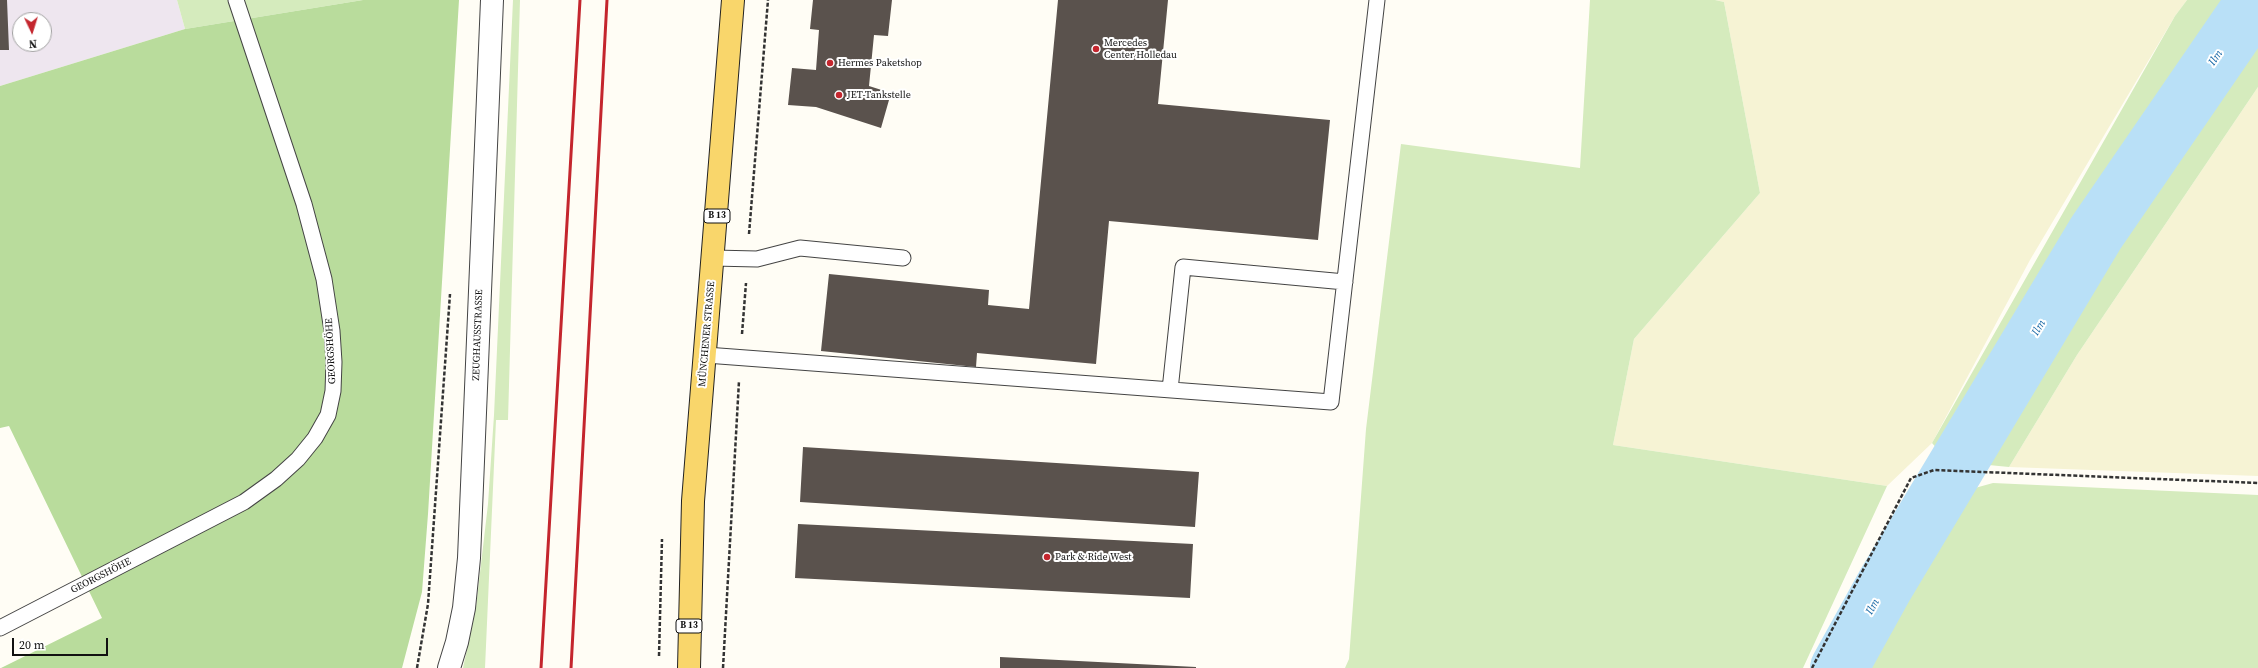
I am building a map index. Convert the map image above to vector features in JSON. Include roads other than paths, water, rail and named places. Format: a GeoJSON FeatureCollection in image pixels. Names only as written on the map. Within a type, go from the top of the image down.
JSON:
{"type":"FeatureCollection","features":[{"type":"Feature","properties":{"kind":"main road","name":"MÜNCHENER STRASSE"},"geometry":{"type":"LineString","coordinates":[[689,668],[693,502],[714,258],[733,0]]}},
{"type":"Feature","properties":{"kind":"street","name":"ZEUGHAUSSTRASSE"},"geometry":{"type":"LineString","coordinates":[[449,668],[457,642],[464,608],[469,558],[492,0]]}},
{"type":"Feature","properties":{"kind":"lane","name":"GEORGSHÖHE"},"geometry":{"type":"LineString","coordinates":[[0,628],[244,502],[276,479],[298,459],[315,438],[328,415],[334,391],[334,362],[332,331],[324,279],[304,204],[236,0]]}},
{"type":"Feature","properties":{"kind":"lane"},"geometry":{"type":"LineString","coordinates":[[706,355],[1331,402],[1377,0]]}},
{"type":"Feature","properties":{"kind":"lane"},"geometry":{"type":"LineString","coordinates":[[714,258],[757,259],[800,248],[903,258]]}},
{"type":"Feature","properties":{"kind":"lane"},"geometry":{"type":"LineString","coordinates":[[1170,390],[1184,267],[1345,282]]}},
{"type":"Feature","properties":{"kind":"waterway","name":"Ilm"},"geometry":{"type":"LineString","coordinates":[[1839,668],[1885,585],[2096,233],[2256,0]]}},
{"type":"Feature","properties":{"kind":"railway"},"geometry":{"type":"LineString","coordinates":[[541,668],[580,0]]}},
{"type":"Feature","properties":{"kind":"railway"},"geometry":{"type":"LineString","coordinates":[[571,668],[607,0]]}},
{"type":"Feature","properties":{"kind":"place","name":"Mercedes Center Holledau"},"geometry":{"type":"Point","coordinates":[1096,49]}},
{"type":"Feature","properties":{"kind":"place","name":"Hermes Paketshop"},"geometry":{"type":"Point","coordinates":[830,63]}},
{"type":"Feature","properties":{"kind":"place","name":"JET-Tankstelle"},"geometry":{"type":"Point","coordinates":[839,95]}},
{"type":"Feature","properties":{"kind":"place","name":"Park & Ride West"},"geometry":{"type":"Point","coordinates":[1047,557]}}]}
